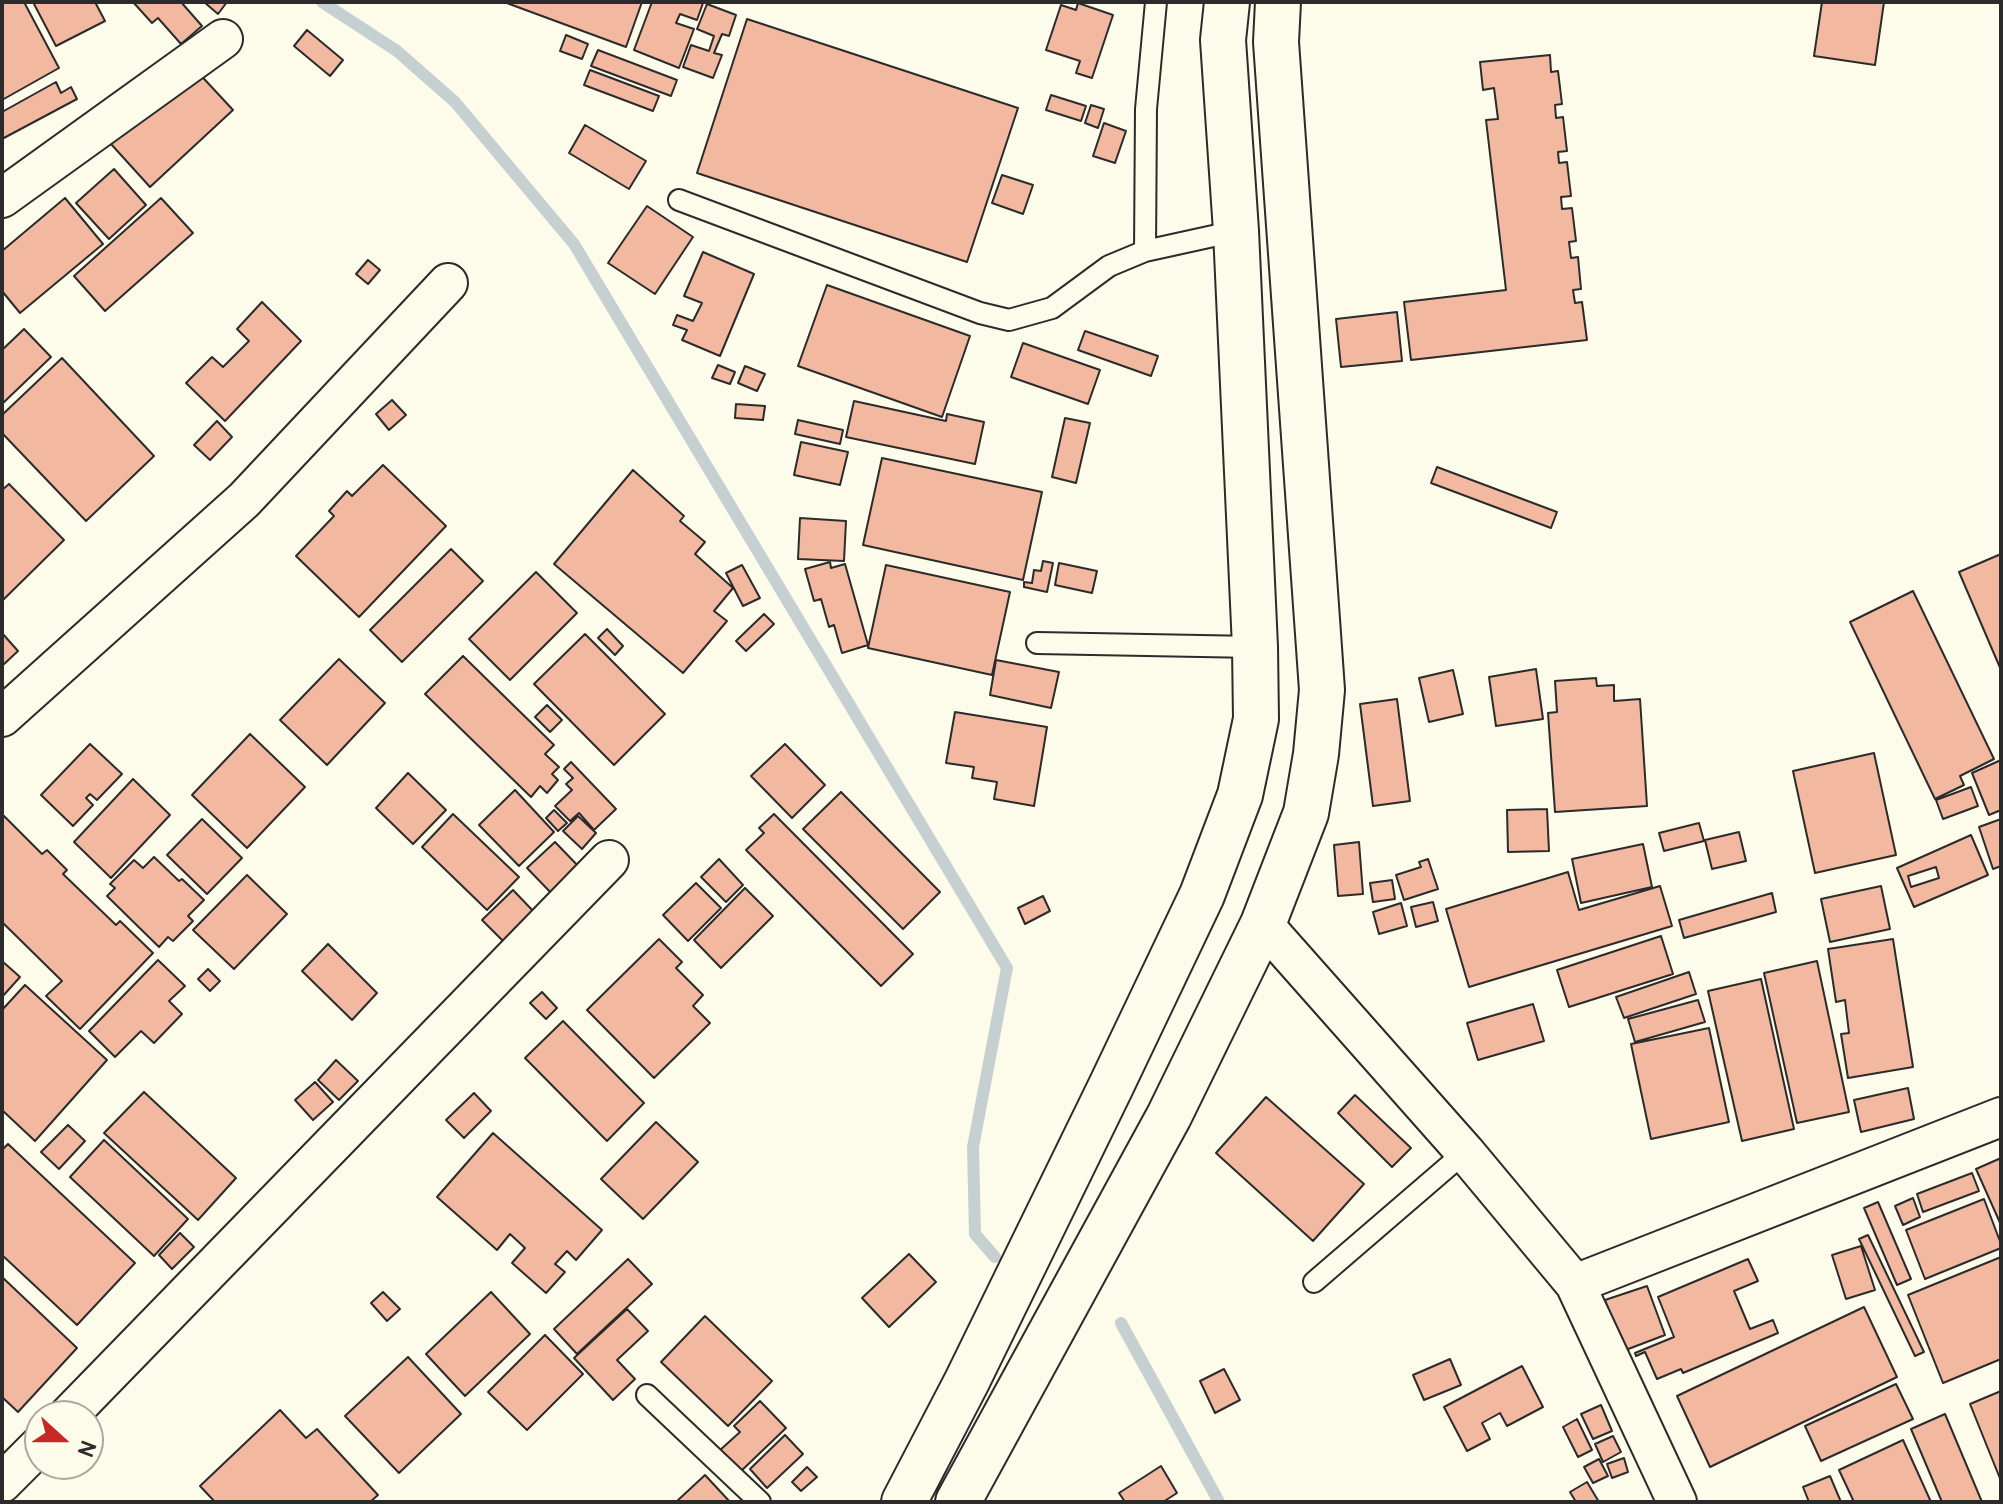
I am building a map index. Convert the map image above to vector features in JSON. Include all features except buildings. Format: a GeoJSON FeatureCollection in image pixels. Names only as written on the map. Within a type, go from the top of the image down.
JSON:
{"type":"FeatureCollection","features":[{"type":"Feature","properties":{"kind":"main road"},"geometry":{"type":"LineString","coordinates":[[904,1502],[967,1381],[1202,895],[1240,795],[1256,719],[1255,647],[1236,231],[1223,40],[1227,2]]}},
{"type":"Feature","properties":{"kind":"main road"},"geometry":{"type":"LineString","coordinates":[[958,1502],[1169,1116],[1263,924],[1306,813],[1322,690],[1276,42],[1278,2]]}},
{"type":"Feature","properties":{"kind":"street"},"geometry":{"type":"LineString","coordinates":[[2,198],[223,39]]}},
{"type":"Feature","properties":{"kind":"street"},"geometry":{"type":"LineString","coordinates":[[2,717],[244,500],[448,283]]}},
{"type":"Feature","properties":{"kind":"street"},"geometry":{"type":"LineString","coordinates":[[84,1400],[609,860]]}},
{"type":"Feature","properties":{"kind":"street"},"geometry":{"type":"LineString","coordinates":[[1263,924],[1465,1152],[1575,1284],[1677,1502]]}},
{"type":"Feature","properties":{"kind":"street"},"geometry":{"type":"LineString","coordinates":[[1575,1284],[2001,1117]]}},
{"type":"Feature","properties":{"kind":"street"},"geometry":{"type":"LineString","coordinates":[[2,1483],[24,1461]]}},
{"type":"Feature","properties":{"kind":"lane"},"geometry":{"type":"LineString","coordinates":[[1145,251],[1146,109],[1156,2]]}},
{"type":"Feature","properties":{"kind":"lane"},"geometry":{"type":"LineString","coordinates":[[679,200],[980,313],[1009,320],[1052,308],[1109,266],[1145,251],[1236,231]]}},
{"type":"Feature","properties":{"kind":"lane"},"geometry":{"type":"LineString","coordinates":[[1037,643],[1255,647]]}},
{"type":"Feature","properties":{"kind":"lane"},"geometry":{"type":"LineString","coordinates":[[1314,1282],[1465,1152]]}},
{"type":"Feature","properties":{"kind":"lane"},"geometry":{"type":"LineString","coordinates":[[647,1395],[760,1502]]}},
{"type":"Feature","properties":{"kind":"waterway"},"geometry":{"type":"LineString","coordinates":[[322,2],[397,51],[455,102],[574,244],[1007,968],[973,1147],[975,1234],[995,1257]]}},
{"type":"Feature","properties":{"kind":"waterway"},"geometry":{"type":"LineString","coordinates":[[1121,1323],[1219,1502]]}}]}
